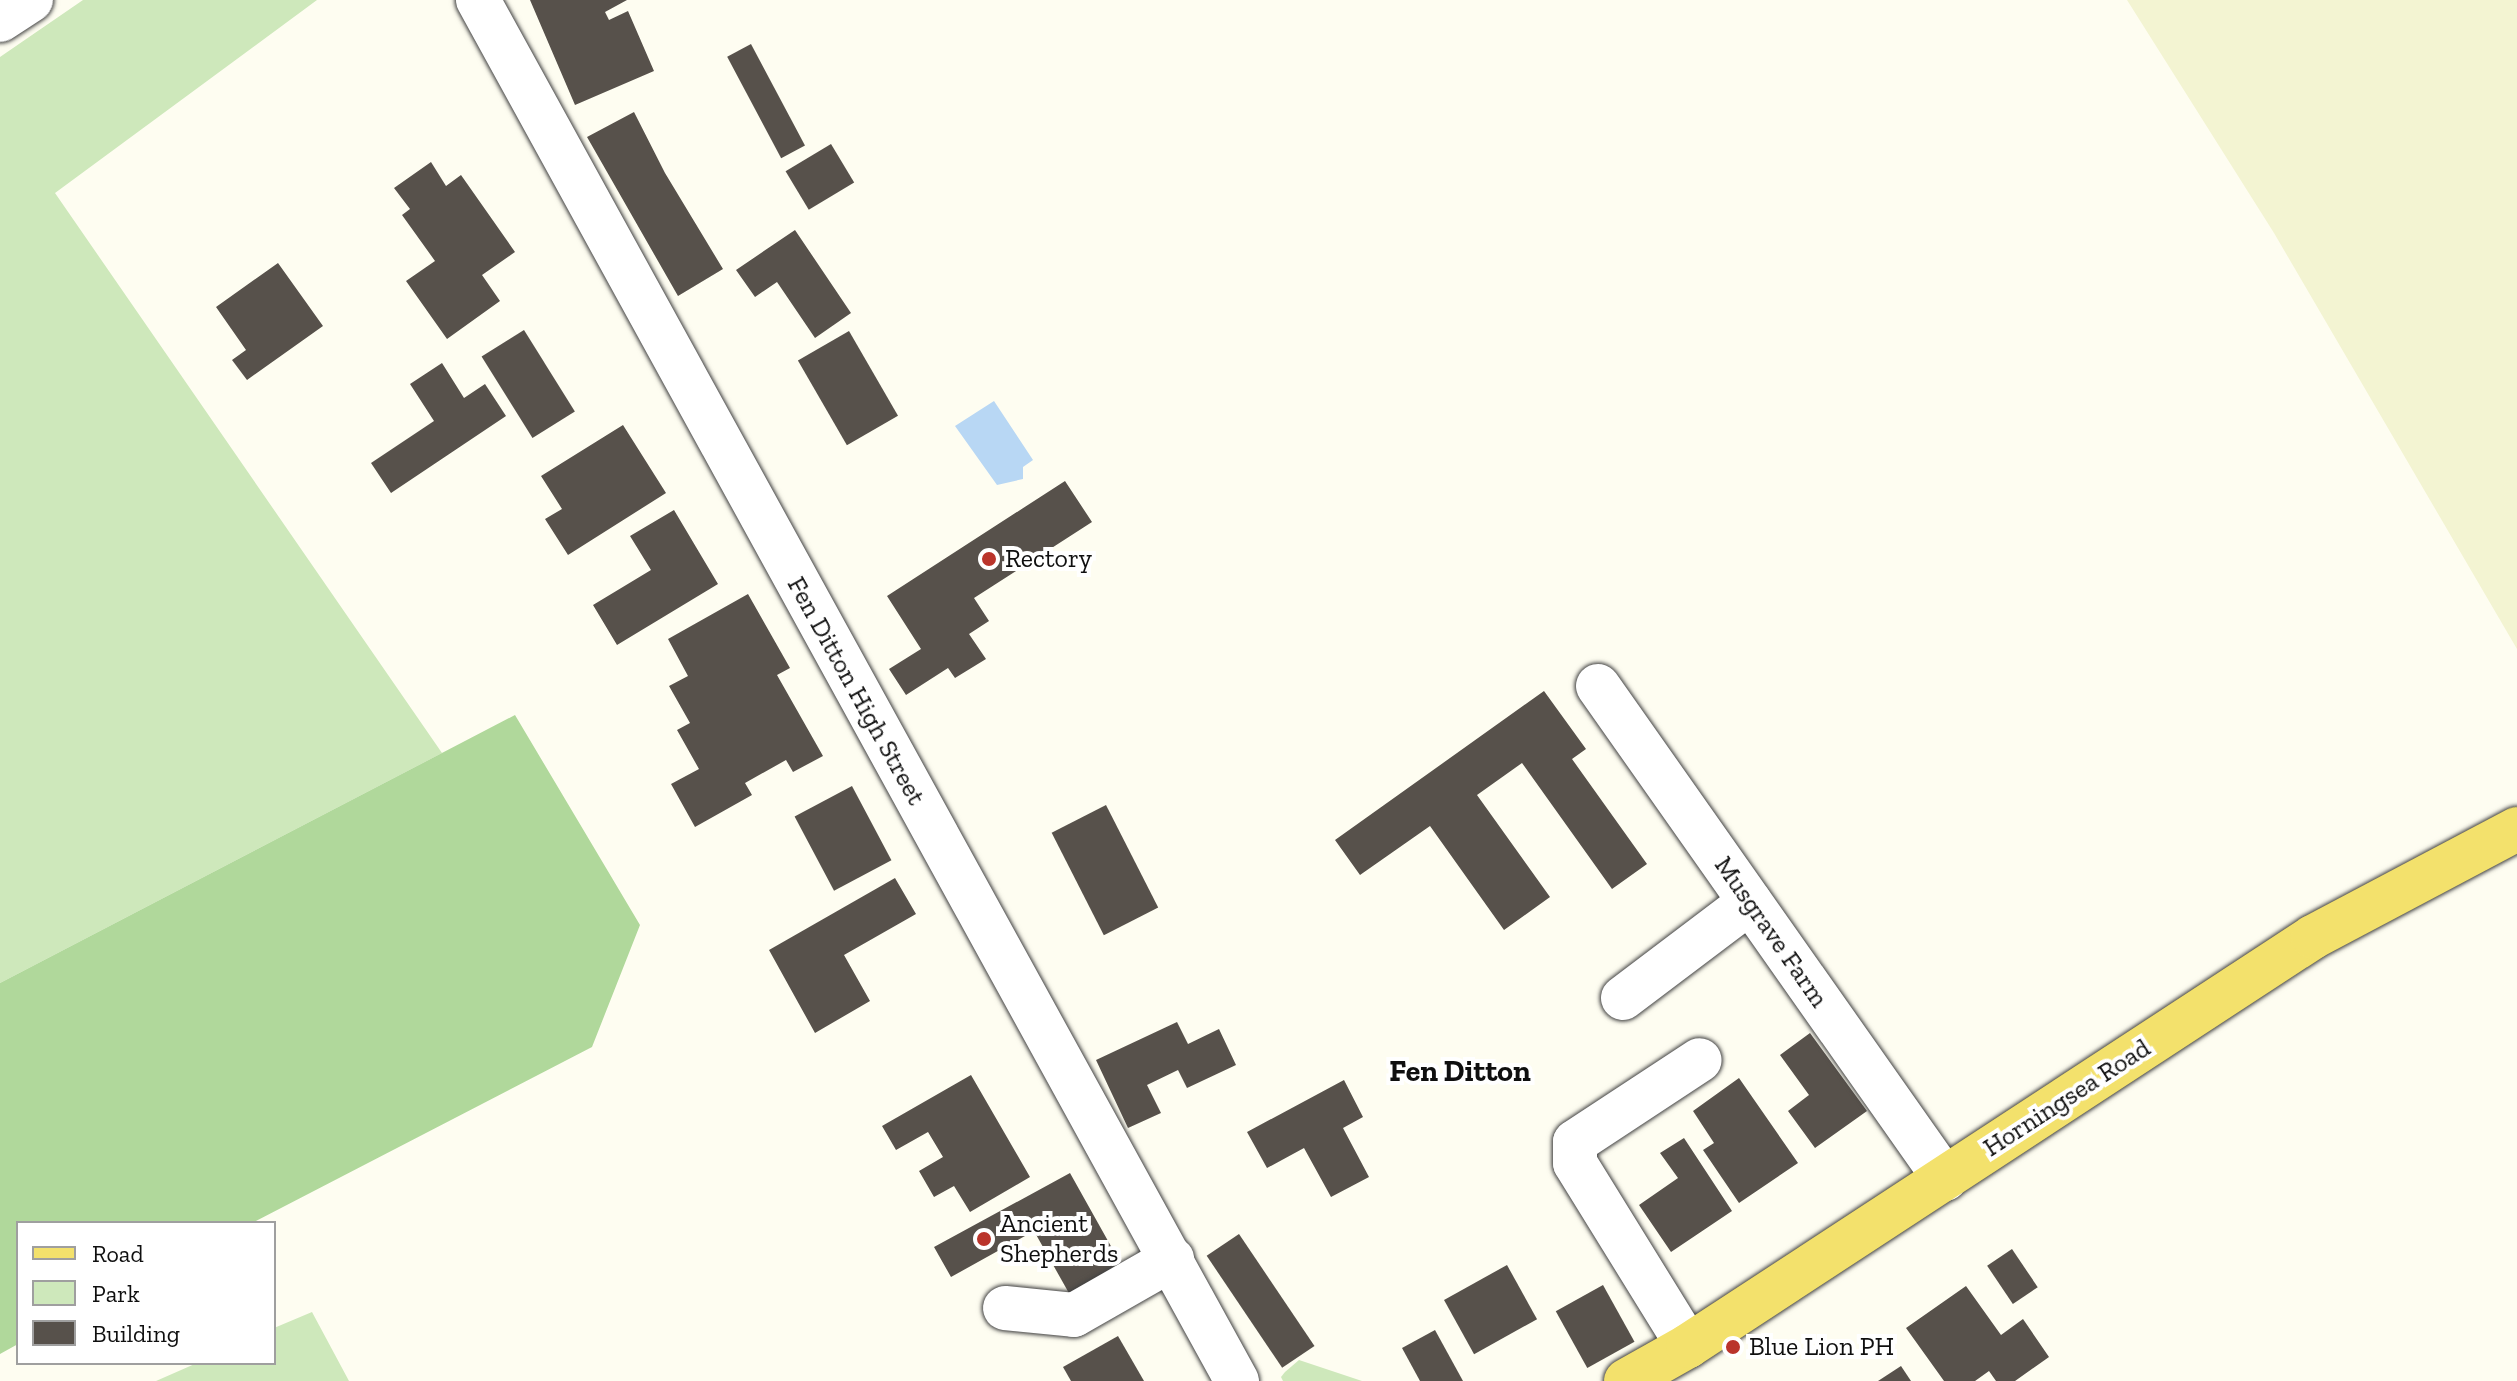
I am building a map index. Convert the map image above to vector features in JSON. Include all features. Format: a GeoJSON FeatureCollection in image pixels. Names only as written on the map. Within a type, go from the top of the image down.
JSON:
{"type":"FeatureCollection","features":[{"type":"Feature","properties":{"kind":"main road","name":"Horningsea Road"},"geometry":{"type":"LineString","coordinates":[[1626,1381],[1688,1346],[2313,937],[2517,829]]}},
{"type":"Feature","properties":{"kind":"street"},"geometry":{"type":"LineString","coordinates":[[0,20],[31,0]]}},
{"type":"Feature","properties":{"kind":"street","name":"Fen Ditton High Street"},"geometry":{"type":"LineString","coordinates":[[478,0],[822,631],[1237,1381]]}},
{"type":"Feature","properties":{"kind":"street","name":"Musgrave Farm"},"geometry":{"type":"LineString","coordinates":[[1598,686],[1945,1179]]}},
{"type":"Feature","properties":{"kind":"street"},"geometry":{"type":"LineString","coordinates":[[1623,998],[1750,902]]}},
{"type":"Feature","properties":{"kind":"street"},"geometry":{"type":"LineString","coordinates":[[1688,1346],[1575,1163],[1575,1142],[1700,1060]]}},
{"type":"Feature","properties":{"kind":"street"},"geometry":{"type":"LineString","coordinates":[[1005,1308],[1074,1315],[1172,1259]]}},
{"type":"Feature","properties":{"kind":"green space"},"geometry":{"type":"Polygon","coordinates":[[[83,0],[317,0],[55,193],[442,753],[0,983],[0,57],[83,0]]]}},
{"type":"Feature","properties":{"kind":"green space"},"geometry":{"type":"Polygon","coordinates":[[[2127,0],[2517,0],[2517,649],[2274,233],[2127,0]]]}},
{"type":"Feature","properties":{"kind":"green space"},"geometry":{"type":"Polygon","coordinates":[[[515,715],[640,925],[592,1047],[256,1221],[16,1221],[16,1345],[0,1354],[0,983],[515,715]]]}},
{"type":"Feature","properties":{"kind":"green space"},"geometry":{"type":"Polygon","coordinates":[[[312,1312],[349,1381],[156,1381],[192,1365],[276,1365],[276,1327],[312,1312]]]}},
{"type":"Feature","properties":{"kind":"green space"},"geometry":{"type":"Polygon","coordinates":[[[1299,1360],[1362,1381],[1283,1381],[1281,1377],[1299,1360]]]}},
{"type":"Feature","properties":{"kind":"water"},"geometry":{"type":"Polygon","coordinates":[[[994,401],[1033,460],[1023,467],[1023,479],[997,485],[955,426],[994,401]]]}},
{"type":"Feature","properties":{"kind":"building"},"geometry":{"type":"Polygon","coordinates":[[[530,0],[627,0],[605,12],[609,20],[628,11],[654,71],[575,105],[530,0]]]}},
{"type":"Feature","properties":{"kind":"building"},"geometry":{"type":"Polygon","coordinates":[[[751,44],[805,146],[781,158],[727,57],[751,44]]]}},
{"type":"Feature","properties":{"kind":"building"},"geometry":{"type":"Polygon","coordinates":[[[634,112],[665,173],[723,269],[678,296],[587,137],[634,112]]]}},
{"type":"Feature","properties":{"kind":"building"},"geometry":{"type":"Polygon","coordinates":[[[831,144],[854,183],[809,210],[786,171],[831,144]]]}},
{"type":"Feature","properties":{"kind":"building"},"geometry":{"type":"Polygon","coordinates":[[[431,162],[446,186],[461,175],[515,252],[482,275],[500,301],[447,339],[406,281],[435,261],[402,215],[410,209],[394,188],[431,162]]]}},
{"type":"Feature","properties":{"kind":"building"},"geometry":{"type":"Polygon","coordinates":[[[795,230],[851,313],[815,338],[777,282],[755,297],[736,270],[795,230]]]}},
{"type":"Feature","properties":{"kind":"building"},"geometry":{"type":"Polygon","coordinates":[[[278,263],[323,326],[247,380],[232,360],[246,350],[216,307],[278,263]]]}},
{"type":"Feature","properties":{"kind":"building"},"geometry":{"type":"Polygon","coordinates":[[[524,330],[575,411],[532,438],[482,356],[524,330]]]}},
{"type":"Feature","properties":{"kind":"building"},"geometry":{"type":"Polygon","coordinates":[[[849,331],[898,416],[847,445],[798,360],[849,331]]]}},
{"type":"Feature","properties":{"kind":"building"},"geometry":{"type":"Polygon","coordinates":[[[442,363],[464,398],[485,384],[506,416],[391,493],[371,463],[434,421],[410,384],[442,363]]]}},
{"type":"Feature","properties":{"kind":"building"},"geometry":{"type":"Polygon","coordinates":[[[623,425],[666,493],[568,555],[545,519],[562,509],[541,476],[623,425]]]}},
{"type":"Feature","properties":{"kind":"building","name":"Rectory"},"geometry":{"type":"Polygon","coordinates":[[[1065,481],[1092,522],[974,598],[989,621],[969,634],[986,659],[955,678],[948,668],[906,695],[889,669],[921,649],[887,596],[1065,481]]]}},
{"type":"Feature","properties":{"kind":"building"},"geometry":{"type":"Polygon","coordinates":[[[674,510],[718,584],[617,645],[593,605],[651,570],[630,536],[674,510]]]}},
{"type":"Feature","properties":{"kind":"building"},"geometry":{"type":"Polygon","coordinates":[[[748,594],[790,668],[777,675],[823,756],[793,772],[786,760],[745,783],[752,795],[695,827],[671,784],[699,769],[677,730],[690,723],[669,686],[688,676],[668,639],[748,594]]]}},
{"type":"Feature","properties":{"kind":"building"},"geometry":{"type":"Polygon","coordinates":[[[1544,691],[1586,749],[1572,759],[1647,864],[1612,889],[1522,763],[1477,795],[1550,897],[1504,930],[1430,826],[1360,875],[1335,840],[1544,691]]]}},
{"type":"Feature","properties":{"kind":"building"},"geometry":{"type":"Polygon","coordinates":[[[852,786],[891,860],[834,891],[795,817],[852,786]]]}},
{"type":"Feature","properties":{"kind":"building"},"geometry":{"type":"Polygon","coordinates":[[[1106,805],[1158,907],[1104,935],[1052,833],[1106,805]]]}},
{"type":"Feature","properties":{"kind":"building"},"geometry":{"type":"Polygon","coordinates":[[[895,878],[916,914],[844,955],[870,1001],[815,1033],[769,950],[895,878]]]}},
{"type":"Feature","properties":{"kind":"building"},"geometry":{"type":"Polygon","coordinates":[[[1177,1022],[1188,1044],[1219,1029],[1236,1065],[1187,1088],[1178,1070],[1147,1085],[1161,1113],[1128,1128],[1096,1060],[1177,1022]]]}},
{"type":"Feature","properties":{"kind":"building"},"geometry":{"type":"Polygon","coordinates":[[[1810,1033],[1867,1111],[1815,1148],[1788,1111],[1809,1095],[1780,1055],[1810,1033]]]}},
{"type":"Feature","properties":{"kind":"building"},"geometry":{"type":"Polygon","coordinates":[[[971,1075],[1030,1177],[970,1212],[954,1186],[934,1197],[919,1171],[943,1157],[928,1132],[896,1150],[882,1126],[971,1075]]]}},
{"type":"Feature","properties":{"kind":"building"},"geometry":{"type":"Polygon","coordinates":[[[1739,1078],[1798,1163],[1739,1203],[1703,1150],[1714,1143],[1693,1111],[1739,1078]]]}},
{"type":"Feature","properties":{"kind":"building"},"geometry":{"type":"Polygon","coordinates":[[[1344,1080],[1363,1117],[1343,1128],[1369,1177],[1331,1197],[1304,1148],[1267,1168],[1247,1132],[1344,1080]]]}},
{"type":"Feature","properties":{"kind":"building"},"geometry":{"type":"Polygon","coordinates":[[[1684,1138],[1732,1211],[1671,1252],[1639,1205],[1678,1178],[1660,1153],[1684,1138]]]}},
{"type":"Feature","properties":{"kind":"building","name":"Ancient Shepherds"},"geometry":{"type":"Polygon","coordinates":[[[1070,1173],[1131,1282],[1079,1311],[1034,1231],[951,1277],[934,1247],[1070,1173]]]}},
{"type":"Feature","properties":{"kind":"building"},"geometry":{"type":"Polygon","coordinates":[[[1239,1234],[1314,1346],[1282,1368],[1207,1256],[1239,1234]]]}},
{"type":"Feature","properties":{"kind":"building"},"geometry":{"type":"Polygon","coordinates":[[[2012,1249],[2038,1287],[2013,1304],[1987,1266],[2012,1249]]]}},
{"type":"Feature","properties":{"kind":"building"},"geometry":{"type":"Polygon","coordinates":[[[1507,1265],[1537,1319],[1474,1354],[1444,1300],[1507,1265]]]}},
{"type":"Feature","properties":{"kind":"building"},"geometry":{"type":"Polygon","coordinates":[[[1603,1285],[1635,1342],[1587,1368],[1556,1311],[1603,1285]]]}},
{"type":"Feature","properties":{"kind":"building"},"geometry":{"type":"Polygon","coordinates":[[[1966,1286],[2001,1335],[2023,1319],[2049,1357],[2015,1381],[1996,1381],[1989,1371],[1975,1381],[1944,1381],[1906,1328],[1966,1286]]]}},
{"type":"Feature","properties":{"kind":"building"},"geometry":{"type":"Polygon","coordinates":[[[1435,1330],[1463,1381],[1420,1381],[1402,1348],[1435,1330]]]}},
{"type":"Feature","properties":{"kind":"building"},"geometry":{"type":"Polygon","coordinates":[[[1118,1336],[1144,1381],[1071,1381],[1063,1367],[1118,1336]]]}},
{"type":"Feature","properties":{"kind":"building"},"geometry":{"type":"Polygon","coordinates":[[[1901,1366],[1911,1381],[1878,1381],[1901,1366]]]}},
{"type":"Feature","properties":{"kind":"place","name":"Rectory"},"geometry":{"type":"Point","coordinates":[989,559]}},
{"type":"Feature","properties":{"kind":"place","name":"Ancient Shepherds"},"geometry":{"type":"Point","coordinates":[984,1239]}},
{"type":"Feature","properties":{"kind":"place","name":"Blue Lion PH"},"geometry":{"type":"Point","coordinates":[1733,1347]}},
{"type":"Feature","properties":{"kind":"district","name":"Fen Ditton"},"geometry":{"type":"Point","coordinates":[1460,1071]}}]}
